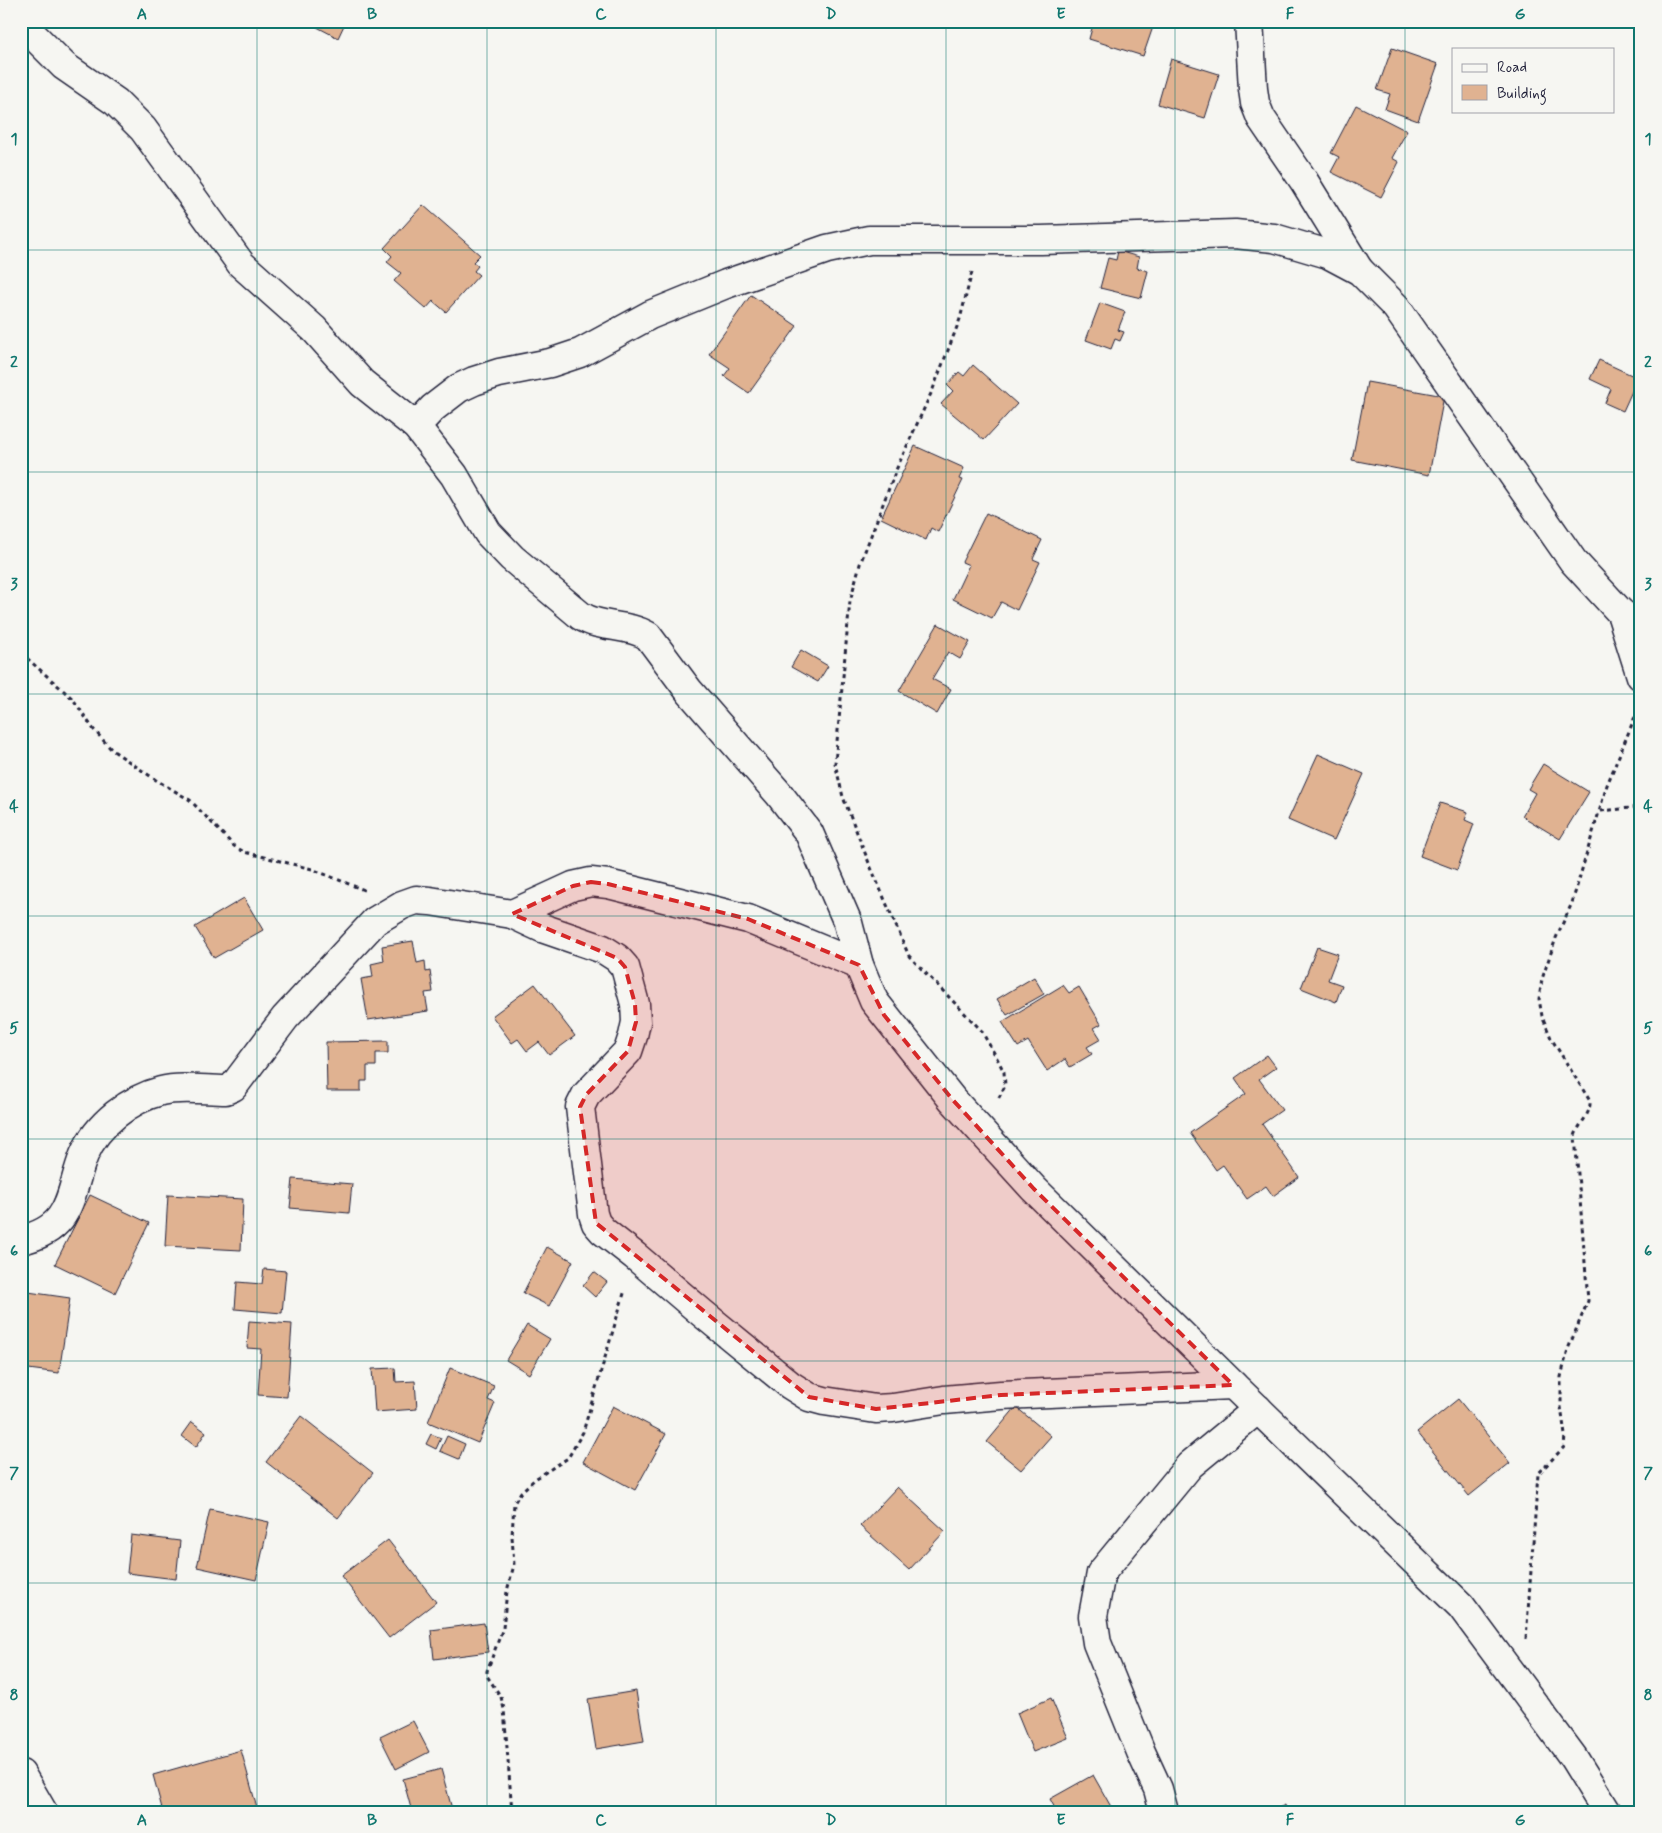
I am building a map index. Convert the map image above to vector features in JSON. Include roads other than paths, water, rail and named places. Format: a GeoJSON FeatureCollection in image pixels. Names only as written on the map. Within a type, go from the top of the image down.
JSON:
{"type":"FeatureCollection","features":[{"type":"Feature","properties":{"kind":"street"},"geometry":{"type":"LineString","coordinates":[[1250,21],[1253,88],[1255,104],[1261,118],[1304,181],[1360,271],[1396,308],[1574,561],[1631,618],[1641,676]]}},
{"type":"Feature","properties":{"kind":"street"},"geometry":{"type":"LineString","coordinates":[[21,24],[64,66],[116,102],[143,129],[242,264],[314,329],[362,382],[416,426],[454,475],[488,533],[512,558],[591,622],[630,628],[648,636],[689,691],[779,794],[809,833],[848,923],[859,965],[874,1002],[952,1100],[1034,1189],[1258,1410],[1461,1606],[1573,1757],[1607,1812]]}},
{"type":"Feature","properties":{"kind":"street"},"geometry":{"type":"LineString","coordinates":[[416,426],[433,408],[459,388],[474,381],[498,373],[550,363],[580,353],[650,315],[726,284],[827,249],[869,240],[1041,240],[1235,234],[1274,238],[1328,254],[1360,271]]}},
{"type":"Feature","properties":{"kind":"street"},"geometry":{"type":"LineString","coordinates":[[512,914],[574,886],[591,882],[608,884],[748,919],[859,965]]}},
{"type":"Feature","properties":{"kind":"street"},"geometry":{"type":"LineString","coordinates":[[21,1240],[46,1232],[58,1222],[68,1207],[85,1154],[92,1141],[101,1129],[127,1105],[161,1091],[171,1089],[226,1090],[233,1087],[285,1018],[375,921],[402,905],[416,900],[430,901],[512,914],[542,928],[604,949],[617,958],[625,967],[635,1004],[636,1022],[633,1036],[628,1051],[586,1095],[580,1108],[593,1214],[596,1223],[603,1231],[790,1385],[809,1397],[824,1402],[876,1409],[1001,1395],[1233,1385]]}},
{"type":"Feature","properties":{"kind":"street"},"geometry":{"type":"LineString","coordinates":[[1164,1812],[1158,1789],[1097,1643],[1093,1616],[1101,1573],[1190,1465],[1258,1410]]}},
{"type":"Feature","properties":{"kind":"street"},"geometry":{"type":"LineString","coordinates":[[21,1774],[43,1812]]}}]}
